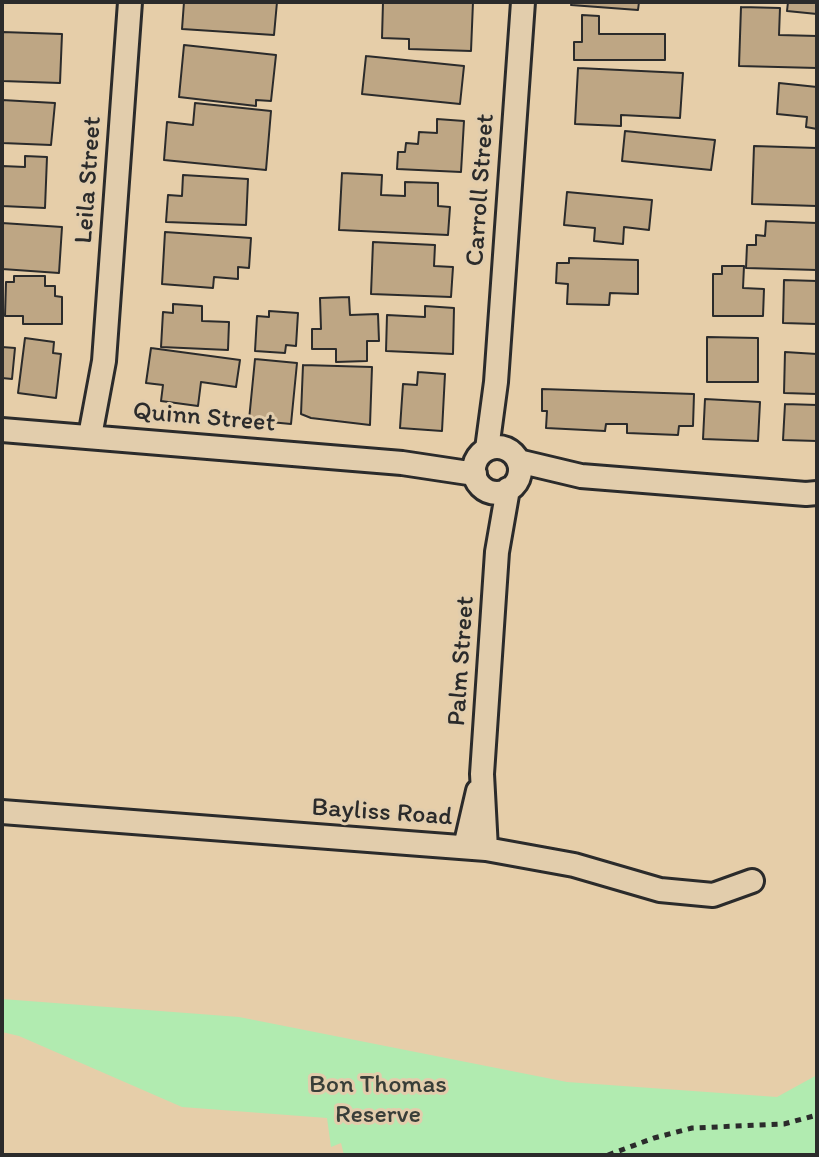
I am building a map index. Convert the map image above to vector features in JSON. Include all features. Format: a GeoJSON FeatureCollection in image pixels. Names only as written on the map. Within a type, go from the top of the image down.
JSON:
{"type":"FeatureCollection","features":[{"type":"Feature","properties":{"kind":"street","name":"Leila Street"},"geometry":{"type":"LineString","coordinates":[[99,437],[130,2]]}},
{"type":"Feature","properties":{"kind":"street","name":"Carroll Street"},"geometry":{"type":"LineString","coordinates":[[497,469],[496,382],[523,2]]}},
{"type":"Feature","properties":{"kind":"street","name":"Quinn Street"},"geometry":{"type":"LineString","coordinates":[[2,430],[813,495]]}},
{"type":"Feature","properties":{"kind":"street","name":"Palm Street"},"geometry":{"type":"LineString","coordinates":[[476,848],[470,819],[482,774],[497,552],[497,469]]}},
{"type":"Feature","properties":{"kind":"street","name":"Bayliss Road"},"geometry":{"type":"LineString","coordinates":[[2,812],[476,848],[574,865],[660,890],[713,895],[752,881]]}},
{"type":"Feature","properties":{"kind":"path"},"geometry":{"type":"LineString","coordinates":[[608,1155],[692,1128],[784,1124],[817,1115]]}},
{"type":"Feature","properties":{"kind":"green space","name":"Bon Thomas Reserve"},"geometry":{"type":"Polygon","coordinates":[[[2,999],[239,1017],[567,1082],[777,1097],[817,1075],[817,1155],[344,1155],[341,1143],[331,1147],[327,1118],[182,1107],[19,1036],[2,1032],[2,999]]]}},
{"type":"Feature","properties":{"kind":"building"},"geometry":{"type":"Polygon","coordinates":[[[184,2],[277,2],[274,35],[182,29],[184,2]]]}},
{"type":"Feature","properties":{"kind":"building"},"geometry":{"type":"Polygon","coordinates":[[[383,2],[473,2],[471,51],[409,49],[409,39],[382,38],[383,2]]]}},
{"type":"Feature","properties":{"kind":"building"},"geometry":{"type":"Polygon","coordinates":[[[572,2],[639,2],[638,10],[571,5],[572,2]]]}},
{"type":"Feature","properties":{"kind":"building"},"geometry":{"type":"Polygon","coordinates":[[[788,2],[817,2],[817,14],[787,11],[788,2]]]}},
{"type":"Feature","properties":{"kind":"building"},"geometry":{"type":"Polygon","coordinates":[[[741,7],[780,8],[779,35],[817,36],[817,68],[739,66],[741,7]]]}},
{"type":"Feature","properties":{"kind":"building"},"geometry":{"type":"Polygon","coordinates":[[[582,15],[599,16],[599,34],[665,34],[665,60],[574,60],[574,42],[582,42],[582,15]]]}},
{"type":"Feature","properties":{"kind":"building"},"geometry":{"type":"Polygon","coordinates":[[[2,32],[62,34],[60,83],[2,81],[2,32]]]}},
{"type":"Feature","properties":{"kind":"building"},"geometry":{"type":"Polygon","coordinates":[[[184,45],[276,55],[271,101],[256,100],[256,106],[179,97],[184,45]]]}},
{"type":"Feature","properties":{"kind":"building"},"geometry":{"type":"Polygon","coordinates":[[[366,56],[464,66],[460,104],[362,94],[366,56]]]}},
{"type":"Feature","properties":{"kind":"building"},"geometry":{"type":"Polygon","coordinates":[[[578,68],[683,73],[680,118],[621,115],[621,126],[575,124],[578,68]]]}},
{"type":"Feature","properties":{"kind":"building"},"geometry":{"type":"Polygon","coordinates":[[[779,83],[817,87],[817,129],[806,127],[807,117],[777,114],[779,83]]]}},
{"type":"Feature","properties":{"kind":"building"},"geometry":{"type":"Polygon","coordinates":[[[2,100],[55,103],[51,145],[2,143],[2,100]]]}},
{"type":"Feature","properties":{"kind":"building"},"geometry":{"type":"Polygon","coordinates":[[[195,103],[271,111],[266,170],[164,160],[167,122],[193,125],[195,103]]]}},
{"type":"Feature","properties":{"kind":"building"},"geometry":{"type":"Polygon","coordinates":[[[437,119],[464,121],[461,172],[397,169],[398,152],[405,152],[406,143],[418,144],[419,132],[437,133],[437,119]]]}},
{"type":"Feature","properties":{"kind":"building"},"geometry":{"type":"Polygon","coordinates":[[[625,131],[715,140],[711,170],[622,161],[625,131]]]}},
{"type":"Feature","properties":{"kind":"building"},"geometry":{"type":"Polygon","coordinates":[[[754,146],[817,148],[817,206],[752,204],[754,146]]]}},
{"type":"Feature","properties":{"kind":"building"},"geometry":{"type":"Polygon","coordinates":[[[25,156],[47,157],[45,208],[2,206],[2,166],[25,167],[25,156]]]}},
{"type":"Feature","properties":{"kind":"building"},"geometry":{"type":"Polygon","coordinates":[[[342,173],[382,175],[381,195],[405,196],[405,182],[438,183],[438,206],[450,207],[448,235],[339,230],[342,173]]]}},
{"type":"Feature","properties":{"kind":"building"},"geometry":{"type":"Polygon","coordinates":[[[183,175],[248,179],[246,225],[166,222],[168,195],[182,196],[183,175]]]}},
{"type":"Feature","properties":{"kind":"building"},"geometry":{"type":"Polygon","coordinates":[[[567,192],[652,200],[649,230],[624,227],[623,244],[594,241],[595,228],[564,225],[567,192]]]}},
{"type":"Feature","properties":{"kind":"building"},"geometry":{"type":"Polygon","coordinates":[[[766,221],[817,223],[817,270],[746,268],[747,245],[756,245],[756,235],[765,236],[766,221]]]}},
{"type":"Feature","properties":{"kind":"building"},"geometry":{"type":"Polygon","coordinates":[[[2,223],[62,227],[59,273],[2,269],[2,223]]]}},
{"type":"Feature","properties":{"kind":"building"},"geometry":{"type":"Polygon","coordinates":[[[165,232],[251,238],[249,268],[238,267],[238,279],[214,277],[213,288],[162,284],[165,232]]]}},
{"type":"Feature","properties":{"kind":"building"},"geometry":{"type":"Polygon","coordinates":[[[373,242],[435,245],[434,266],[453,267],[451,297],[371,294],[373,242]]]}},
{"type":"Feature","properties":{"kind":"building"},"geometry":{"type":"Polygon","coordinates":[[[569,258],[638,260],[638,294],[610,293],[609,305],[567,304],[568,284],[556,283],[557,263],[569,263],[569,258]]]}},
{"type":"Feature","properties":{"kind":"building"},"geometry":{"type":"Polygon","coordinates":[[[722,266],[744,266],[743,288],[764,289],[763,316],[713,316],[713,274],[722,274],[722,266]]]}},
{"type":"Feature","properties":{"kind":"building"},"geometry":{"type":"Polygon","coordinates":[[[14,276],[45,276],[45,286],[55,286],[55,296],[62,297],[62,324],[23,324],[23,316],[5,316],[6,282],[14,282],[14,276]]]}},
{"type":"Feature","properties":{"kind":"building"},"geometry":{"type":"Polygon","coordinates":[[[784,280],[817,281],[817,324],[783,323],[784,280]]]}},
{"type":"Feature","properties":{"kind":"building"},"geometry":{"type":"Polygon","coordinates":[[[349,297],[350,315],[378,314],[379,341],[367,341],[367,361],[336,362],[336,349],[312,349],[312,329],[321,329],[320,298],[349,297]]]}},
{"type":"Feature","properties":{"kind":"building"},"geometry":{"type":"Polygon","coordinates":[[[173,304],[202,306],[202,321],[229,322],[228,350],[161,347],[163,312],[173,313],[173,304]]]}},
{"type":"Feature","properties":{"kind":"building"},"geometry":{"type":"Polygon","coordinates":[[[425,306],[454,308],[453,354],[386,351],[387,315],[425,317],[425,306]]]}},
{"type":"Feature","properties":{"kind":"building"},"geometry":{"type":"Polygon","coordinates":[[[269,311],[298,313],[296,346],[286,345],[285,353],[255,351],[257,316],[269,317],[269,311]]]}},
{"type":"Feature","properties":{"kind":"building"},"geometry":{"type":"Polygon","coordinates":[[[707,337],[758,338],[758,382],[707,382],[707,337]]]}},
{"type":"Feature","properties":{"kind":"building"},"geometry":{"type":"Polygon","coordinates":[[[25,338],[54,342],[53,353],[61,354],[56,398],[18,393],[25,338]]]}},
{"type":"Feature","properties":{"kind":"building"},"geometry":{"type":"Polygon","coordinates":[[[2,347],[15,348],[12,379],[2,378],[2,347]]]}},
{"type":"Feature","properties":{"kind":"building"},"geometry":{"type":"Polygon","coordinates":[[[151,348],[240,360],[236,387],[201,382],[198,406],[161,401],[163,385],[146,383],[151,348]]]}},
{"type":"Feature","properties":{"kind":"building"},"geometry":{"type":"Polygon","coordinates":[[[785,352],[817,354],[817,394],[784,393],[785,352]]]}},
{"type":"Feature","properties":{"kind":"building"},"geometry":{"type":"Polygon","coordinates":[[[255,359],[297,363],[291,424],[249,420],[255,359]]]}},
{"type":"Feature","properties":{"kind":"building"},"geometry":{"type":"Polygon","coordinates":[[[303,365],[372,367],[370,425],[301,414],[303,365]]]}},
{"type":"Feature","properties":{"kind":"building"},"geometry":{"type":"Polygon","coordinates":[[[418,372],[445,374],[442,431],[400,428],[403,384],[417,385],[418,372]]]}},
{"type":"Feature","properties":{"kind":"building"},"geometry":{"type":"Polygon","coordinates":[[[542,389],[694,394],[693,426],[679,426],[678,435],[627,433],[627,424],[606,424],[605,431],[546,428],[547,411],[542,411],[542,389]]]}},
{"type":"Feature","properties":{"kind":"building"},"geometry":{"type":"Polygon","coordinates":[[[705,399],[760,402],[758,441],[703,439],[705,399]]]}},
{"type":"Feature","properties":{"kind":"building"},"geometry":{"type":"Polygon","coordinates":[[[785,404],[817,405],[817,441],[783,440],[785,404]]]}}]}
